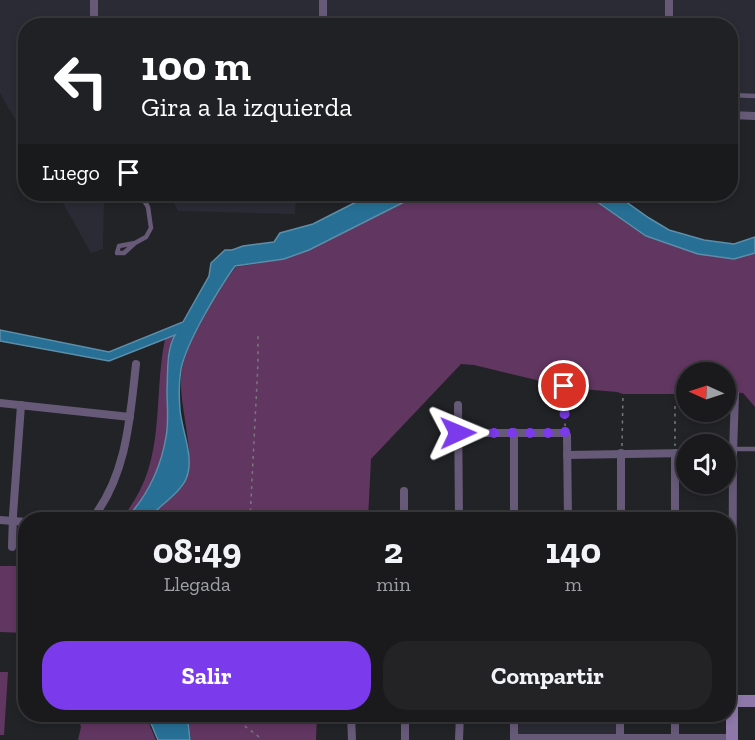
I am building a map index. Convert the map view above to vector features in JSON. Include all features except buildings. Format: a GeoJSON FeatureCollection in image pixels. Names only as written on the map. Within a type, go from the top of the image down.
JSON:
{"type":"FeatureCollection","features":[{"type":"Feature","properties":{"kind":"street"},"geometry":{"type":"LineString","coordinates":[[94,0],[94,18]]}},
{"type":"Feature","properties":{"kind":"street"},"geometry":{"type":"LineString","coordinates":[[323,18],[324,0]]}},
{"type":"Feature","properties":{"kind":"street"},"geometry":{"type":"LineString","coordinates":[[669,0],[669,18]]}},
{"type":"Feature","properties":{"kind":"street"},"geometry":{"type":"LineString","coordinates":[[738,115],[755,116]]}},
{"type":"Feature","properties":{"kind":"street"},"geometry":{"type":"LineString","coordinates":[[96,512],[108,494],[127,442],[136,364]]}},
{"type":"Feature","properties":{"kind":"street"},"geometry":{"type":"LineString","coordinates":[[0,403],[130,417]]}},
{"type":"Feature","properties":{"kind":"street"},"geometry":{"type":"LineString","coordinates":[[12,547],[21,405]]}},
{"type":"Feature","properties":{"kind":"street"},"geometry":{"type":"LineString","coordinates":[[458,405],[459,512]]}},
{"type":"Feature","properties":{"kind":"street"},"geometry":{"type":"LineString","coordinates":[[514,432],[514,512]]}},
{"type":"Feature","properties":{"kind":"street"},"geometry":{"type":"LineString","coordinates":[[458,433],[565,433],[568,512]]}},
{"type":"Feature","properties":{"kind":"street"},"geometry":{"type":"LineString","coordinates":[[621,453],[621,512]]}},
{"type":"Feature","properties":{"kind":"street"},"geometry":{"type":"LineString","coordinates":[[567,455],[675,453],[675,512]]}},
{"type":"Feature","properties":{"kind":"street"},"geometry":{"type":"LineString","coordinates":[[404,491],[404,512]]}},
{"type":"Feature","properties":{"kind":"street"},"geometry":{"type":"LineString","coordinates":[[731,494],[731,512]]}},
{"type":"Feature","properties":{"kind":"street"},"geometry":{"type":"LineString","coordinates":[[0,520],[18,521]]}},
{"type":"Feature","properties":{"kind":"street"},"geometry":{"type":"LineString","coordinates":[[736,701],[755,701]]}},
{"type":"Feature","properties":{"kind":"street"},"geometry":{"type":"LineString","coordinates":[[351,722],[352,740]]}},
{"type":"Feature","properties":{"kind":"street"},"geometry":{"type":"LineString","coordinates":[[405,722],[405,740]]}},
{"type":"Feature","properties":{"kind":"street"},"geometry":{"type":"LineString","coordinates":[[459,740],[460,722]]}},
{"type":"Feature","properties":{"kind":"street"},"geometry":{"type":"LineString","coordinates":[[514,722],[514,739],[732,739],[732,722]]}},
{"type":"Feature","properties":{"kind":"street"},"geometry":{"type":"LineString","coordinates":[[620,722],[620,739]]}},
{"type":"Feature","properties":{"kind":"street"},"geometry":{"type":"LineString","coordinates":[[675,722],[675,738]]}},
{"type":"Feature","properties":{"kind":"lane"},"geometry":{"type":"LineString","coordinates":[[738,95],[755,96]]}},
{"type":"Feature","properties":{"kind":"lane"},"geometry":{"type":"LineString","coordinates":[[135,243],[146,237],[151,228],[148,207],[144,201]]}},
{"type":"Feature","properties":{"kind":"lane"},"geometry":{"type":"LineString","coordinates":[[736,451],[755,449]]}},
{"type":"Feature","properties":{"kind":"path"},"geometry":{"type":"LineString","coordinates":[[250,512],[258,334]]}},
{"type":"Feature","properties":{"kind":"path"},"geometry":{"type":"LineString","coordinates":[[564,386],[565,433]]}},
{"type":"Feature","properties":{"kind":"path"},"geometry":{"type":"LineString","coordinates":[[621,453],[623,394]]}},
{"type":"Feature","properties":{"kind":"path"},"geometry":{"type":"LineString","coordinates":[[675,406],[675,453]]}},
{"type":"Feature","properties":{"kind":"path"},"geometry":{"type":"LineString","coordinates":[[240,722],[262,740]]}},
{"type":"Feature","properties":{"kind":"shaded area"},"geometry":{"type":"Polygon","coordinates":[[[0,0],[755,0],[755,113],[738,115],[738,18],[18,18],[18,125],[0,93],[0,0]]]}},
{"type":"Feature","properties":{"kind":"shaded area"},"geometry":{"type":"Polygon","coordinates":[[[62,201],[104,201],[103,249],[91,253],[62,201]]]}},
{"type":"Feature","properties":{"kind":"shaded area"},"geometry":{"type":"Polygon","coordinates":[[[173,201],[296,201],[295,214],[178,211],[173,201]]]}},
{"type":"Feature","properties":{"kind":"shaded area"},"geometry":{"type":"Polygon","coordinates":[[[407,201],[595,201],[646,237],[698,254],[734,259],[755,253],[755,407],[743,393],[736,393],[736,362],[676,362],[676,394],[623,394],[570,388],[474,365],[461,364],[371,459],[368,512],[156,512],[183,485],[189,468],[181,381],[185,358],[197,331],[221,288],[236,267],[284,259],[309,250],[407,201]]]}},
{"type":"Feature","properties":{"kind":"shaded area"},"geometry":{"type":"Polygon","coordinates":[[[175,335],[168,359],[167,430],[164,448],[152,481],[131,512],[126,512],[146,477],[152,455],[165,339],[175,335]]]}},
{"type":"Feature","properties":{"kind":"shaded area"},"geometry":{"type":"Polygon","coordinates":[[[0,566],[18,566],[18,633],[0,632],[0,566]]]}},
{"type":"Feature","properties":{"kind":"shaded area"},"geometry":{"type":"Polygon","coordinates":[[[0,672],[8,672],[4,735],[0,735],[0,672]]]}},
{"type":"Feature","properties":{"kind":"shaded area"},"geometry":{"type":"Polygon","coordinates":[[[80,722],[148,722],[156,740],[78,740],[80,722]]]}},
{"type":"Feature","properties":{"kind":"shaded area"},"geometry":{"type":"Polygon","coordinates":[[[189,722],[317,722],[316,740],[191,740],[189,722]]]}},
{"type":"Feature","properties":{"kind":"shaded area"},"geometry":{"type":"Polygon","coordinates":[[[518,722],[617,722],[617,735],[517,735],[518,722]]]}},
{"type":"Feature","properties":{"kind":"water"},"geometry":{"type":"Polygon","coordinates":[[[358,201],[406,201],[309,250],[284,259],[235,266],[196,330],[181,369],[180,410],[189,462],[186,479],[155,512],[132,512],[147,491],[164,448],[167,425],[168,362],[175,335],[109,361],[0,341],[0,330],[109,352],[183,322],[209,276],[211,263],[225,250],[274,242],[280,233],[313,224],[358,201]]]}},
{"type":"Feature","properties":{"kind":"water"},"geometry":{"type":"Polygon","coordinates":[[[596,201],[625,201],[669,230],[704,240],[734,244],[755,237],[755,253],[734,259],[698,254],[646,236],[596,201]]]}},
{"type":"Feature","properties":{"kind":"water"},"geometry":{"type":"Polygon","coordinates":[[[150,722],[188,722],[190,740],[158,740],[150,722]]]}},
{"type":"Feature","properties":{"kind":"route"},"geometry":{"type":"LineString","coordinates":[[458,433],[565,433],[564,386]]}}]}
